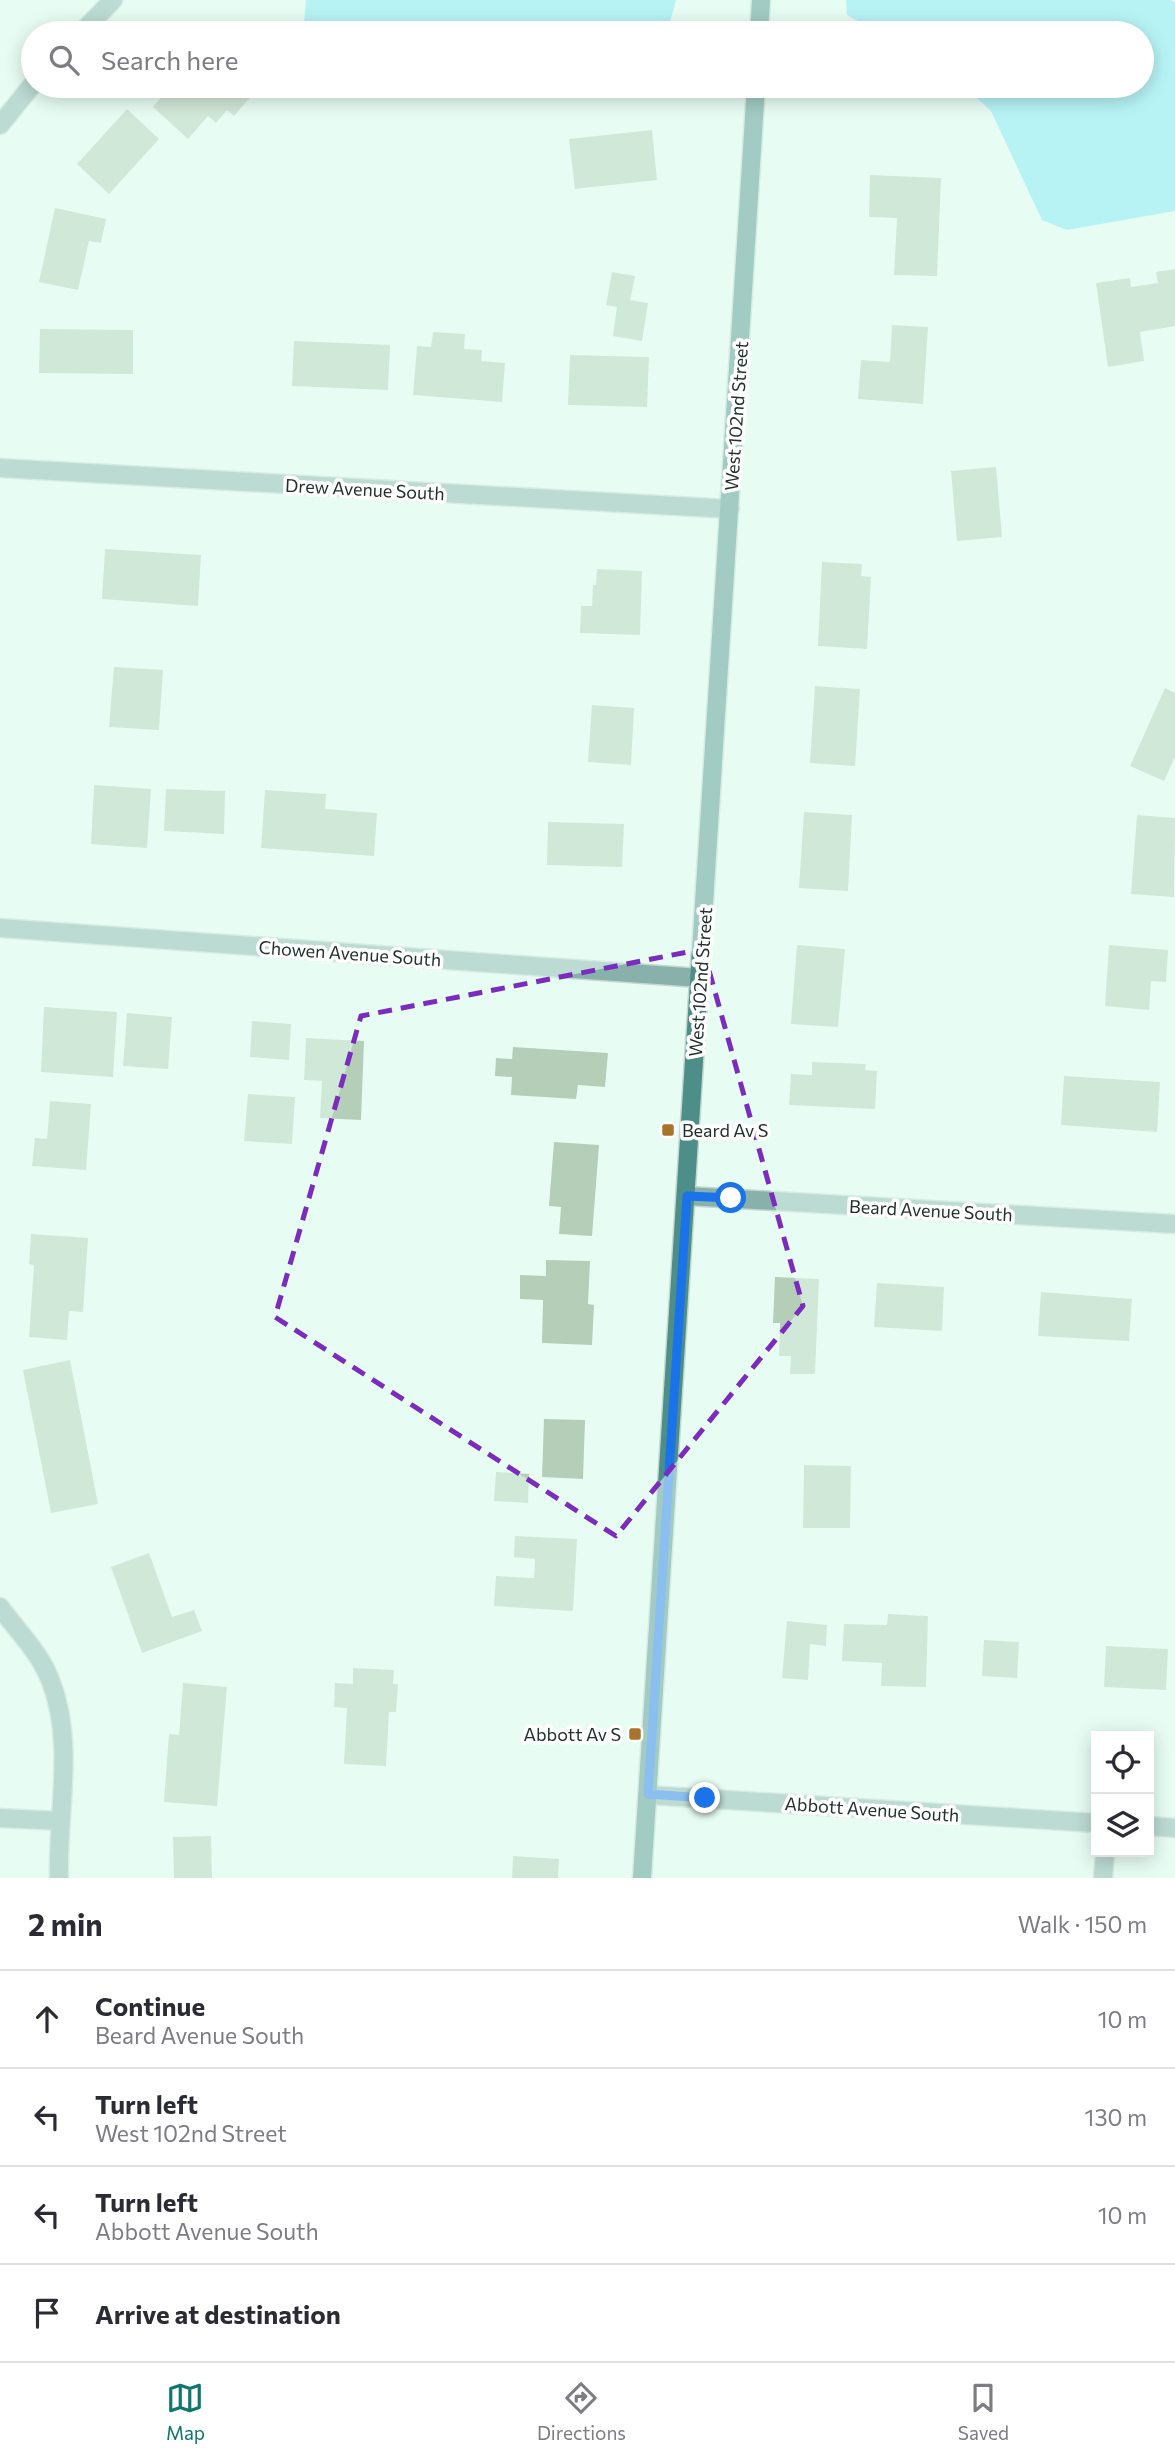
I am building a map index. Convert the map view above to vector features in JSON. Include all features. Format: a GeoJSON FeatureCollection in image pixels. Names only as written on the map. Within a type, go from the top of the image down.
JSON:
{"type":"FeatureCollection","features":[{"type":"Feature","properties":{"kind":"street"},"geometry":{"type":"LineString","coordinates":[[93,21],[113,0]]}},
{"type":"Feature","properties":{"kind":"street"},"geometry":{"type":"LineString","coordinates":[[760,21],[761,0]]}},
{"type":"Feature","properties":{"kind":"street"},"geometry":{"type":"LineString","coordinates":[[0,124],[21,98]]}},
{"type":"Feature","properties":{"kind":"street","name":"West 102nd Street"},"geometry":{"type":"LineString","coordinates":[[642,1878],[755,98]]}},
{"type":"Feature","properties":{"kind":"street","name":"Drew Avenue South"},"geometry":{"type":"LineString","coordinates":[[0,468],[730,509]]}},
{"type":"Feature","properties":{"kind":"street","name":"Chowen Avenue South"},"geometry":{"type":"LineString","coordinates":[[0,928],[700,978]]}},
{"type":"Feature","properties":{"kind":"street","name":"Beard Avenue South"},"geometry":{"type":"LineString","coordinates":[[687,1196],[1175,1224]]}},
{"type":"Feature","properties":{"kind":"street"},"geometry":{"type":"LineString","coordinates":[[0,1607],[30,1642],[51,1681],[62,1723],[64,1767],[59,1878]]}},
{"type":"Feature","properties":{"kind":"street","name":"Abbott Avenue South"},"geometry":{"type":"LineString","coordinates":[[648,1794],[1091,1823]]}},
{"type":"Feature","properties":{"kind":"street"},"geometry":{"type":"LineString","coordinates":[[0,1818],[61,1821]]}},
{"type":"Feature","properties":{"kind":"street"},"geometry":{"type":"LineString","coordinates":[[1154,1826],[1175,1828]]}},
{"type":"Feature","properties":{"kind":"street"},"geometry":{"type":"LineString","coordinates":[[1103,1878],[1105,1857]]}},
{"type":"Feature","properties":{"kind":"highlighted area"},"geometry":{"type":"Polygon","coordinates":[[[703,949],[803,1306],[616,1536],[275,1317],[361,1016],[703,949]]]}},
{"type":"Feature","properties":{"kind":"water"},"geometry":{"type":"Polygon","coordinates":[[[306,0],[676,0],[670,21],[304,21],[306,0]]]}},
{"type":"Feature","properties":{"kind":"water"},"geometry":{"type":"Polygon","coordinates":[[[846,0],[1175,2],[1175,211],[1067,230],[1042,220],[991,111],[977,98],[1154,98],[1154,21],[858,21],[847,15],[846,0]]]}},
{"type":"Feature","properties":{"kind":"building"},"geometry":{"type":"Polygon","coordinates":[[[161,98],[250,98],[234,116],[227,110],[216,123],[208,116],[188,139],[153,107],[161,98]]]}},
{"type":"Feature","properties":{"kind":"building"},"geometry":{"type":"Polygon","coordinates":[[[127,109],[159,139],[109,194],[77,164],[127,109]]]}},
{"type":"Feature","properties":{"kind":"building"},"geometry":{"type":"Polygon","coordinates":[[[652,130],[657,180],[575,189],[569,139],[652,130]]]}},
{"type":"Feature","properties":{"kind":"building"},"geometry":{"type":"Polygon","coordinates":[[[870,175],[941,178],[937,276],[894,275],[897,218],[869,217],[870,175]]]}},
{"type":"Feature","properties":{"kind":"building"},"geometry":{"type":"Polygon","coordinates":[[[55,208],[106,219],[101,243],[89,241],[78,290],[39,282],[55,208]]]}},
{"type":"Feature","properties":{"kind":"building"},"geometry":{"type":"Polygon","coordinates":[[[1175,269],[1175,326],[1140,332],[1144,361],[1108,367],[1096,283],[1130,278],[1131,287],[1158,283],[1156,272],[1175,269]]]}},
{"type":"Feature","properties":{"kind":"building"},"geometry":{"type":"Polygon","coordinates":[[[612,272],[635,276],[630,300],[648,303],[642,341],[613,336],[617,307],[606,305],[612,272]]]}},
{"type":"Feature","properties":{"kind":"building"},"geometry":{"type":"Polygon","coordinates":[[[892,325],[928,327],[923,404],[858,399],[861,360],[890,362],[892,325]]]}},
{"type":"Feature","properties":{"kind":"building"},"geometry":{"type":"Polygon","coordinates":[[[40,329],[133,330],[133,374],[39,373],[40,329]]]}},
{"type":"Feature","properties":{"kind":"building"},"geometry":{"type":"Polygon","coordinates":[[[433,332],[465,334],[464,349],[482,350],[481,361],[505,363],[502,402],[413,395],[417,346],[431,347],[433,332]]]}},
{"type":"Feature","properties":{"kind":"building"},"geometry":{"type":"Polygon","coordinates":[[[294,341],[390,345],[388,390],[292,386],[294,341]]]}},
{"type":"Feature","properties":{"kind":"building"},"geometry":{"type":"Polygon","coordinates":[[[570,355],[649,357],[647,407],[568,405],[570,355]]]}},
{"type":"Feature","properties":{"kind":"building"},"geometry":{"type":"Polygon","coordinates":[[[996,467],[1002,537],[957,541],[951,471],[996,467]]]}},
{"type":"Feature","properties":{"kind":"building"},"geometry":{"type":"Polygon","coordinates":[[[105,549],[201,555],[198,606],[102,599],[105,549]]]}},
{"type":"Feature","properties":{"kind":"building"},"geometry":{"type":"Polygon","coordinates":[[[822,562],[862,564],[861,576],[871,577],[867,649],[818,646],[822,562]]]}},
{"type":"Feature","properties":{"kind":"building"},"geometry":{"type":"Polygon","coordinates":[[[597,569],[642,571],[640,635],[580,633],[581,606],[592,606],[597,569]]]}},
{"type":"Feature","properties":{"kind":"building"},"geometry":{"type":"Polygon","coordinates":[[[114,667],[163,670],[159,730],[109,727],[114,667]]]}},
{"type":"Feature","properties":{"kind":"building"},"geometry":{"type":"Polygon","coordinates":[[[815,686],[860,689],[855,766],[810,763],[815,686]]]}},
{"type":"Feature","properties":{"kind":"building"},"geometry":{"type":"Polygon","coordinates":[[[1165,688],[1175,693],[1175,757],[1164,781],[1130,766],[1165,688]]]}},
{"type":"Feature","properties":{"kind":"building"},"geometry":{"type":"Polygon","coordinates":[[[592,705],[634,708],[631,765],[588,762],[592,705]]]}},
{"type":"Feature","properties":{"kind":"building"},"geometry":{"type":"Polygon","coordinates":[[[94,785],[151,789],[147,848],[91,844],[94,785]]]}},
{"type":"Feature","properties":{"kind":"building"},"geometry":{"type":"Polygon","coordinates":[[[166,789],[225,791],[224,834],[164,831],[166,789]]]}},
{"type":"Feature","properties":{"kind":"building"},"geometry":{"type":"Polygon","coordinates":[[[265,790],[326,794],[325,809],[377,813],[374,856],[261,848],[265,790]]]}},
{"type":"Feature","properties":{"kind":"building"},"geometry":{"type":"Polygon","coordinates":[[[804,812],[852,815],[848,891],[799,888],[804,812]]]}},
{"type":"Feature","properties":{"kind":"building"},"geometry":{"type":"Polygon","coordinates":[[[1137,815],[1175,818],[1174,897],[1131,894],[1137,815]]]}},
{"type":"Feature","properties":{"kind":"building"},"geometry":{"type":"Polygon","coordinates":[[[548,822],[624,824],[622,867],[547,865],[548,822]]]}},
{"type":"Feature","properties":{"kind":"building"},"geometry":{"type":"Polygon","coordinates":[[[797,945],[845,949],[838,1027],[791,1024],[797,945]]]}},
{"type":"Feature","properties":{"kind":"building"},"geometry":{"type":"Polygon","coordinates":[[[1109,945],[1168,950],[1166,982],[1151,981],[1149,1010],[1105,1006],[1109,945]]]}},
{"type":"Feature","properties":{"kind":"building"},"geometry":{"type":"Polygon","coordinates":[[[44,1007],[117,1012],[113,1077],[41,1072],[44,1007]]]}},
{"type":"Feature","properties":{"kind":"building"},"geometry":{"type":"Polygon","coordinates":[[[127,1013],[172,1017],[168,1069],[123,1066],[127,1013]]]}},
{"type":"Feature","properties":{"kind":"building"},"geometry":{"type":"Polygon","coordinates":[[[252,1021],[291,1024],[289,1060],[250,1057],[252,1021]]]}},
{"type":"Feature","properties":{"kind":"building"},"geometry":{"type":"Polygon","coordinates":[[[306,1038],[364,1041],[361,1120],[320,1118],[322,1081],[304,1080],[306,1038]]]}},
{"type":"Feature","properties":{"kind":"building"},"geometry":{"type":"Polygon","coordinates":[[[513,1047],[608,1053],[605,1087],[578,1085],[576,1099],[511,1095],[512,1077],[495,1076],[496,1058],[512,1059],[513,1047]]]}},
{"type":"Feature","properties":{"kind":"building"},"geometry":{"type":"Polygon","coordinates":[[[812,1062],[866,1064],[865,1070],[877,1071],[875,1109],[789,1105],[791,1074],[812,1075],[812,1062]]]}},
{"type":"Feature","properties":{"kind":"building"},"geometry":{"type":"Polygon","coordinates":[[[1064,1076],[1160,1082],[1157,1132],[1061,1125],[1064,1076]]]}},
{"type":"Feature","properties":{"kind":"building"},"geometry":{"type":"Polygon","coordinates":[[[248,1094],[295,1097],[292,1144],[244,1141],[248,1094]]]}},
{"type":"Feature","properties":{"kind":"building"},"geometry":{"type":"Polygon","coordinates":[[[50,1101],[91,1104],[86,1170],[32,1166],[35,1138],[47,1139],[50,1101]]]}},
{"type":"Feature","properties":{"kind":"building"},"geometry":{"type":"Polygon","coordinates":[[[554,1142],[599,1145],[592,1236],[559,1234],[561,1207],[549,1206],[554,1142]]]}},
{"type":"Feature","properties":{"kind":"building"},"geometry":{"type":"Polygon","coordinates":[[[31,1234],[88,1238],[83,1312],[69,1311],[67,1340],[29,1337],[34,1265],[29,1264],[31,1234]]]}},
{"type":"Feature","properties":{"kind":"building"},"geometry":{"type":"Polygon","coordinates":[[[546,1260],[590,1261],[588,1304],[594,1305],[592,1345],[542,1343],[543,1300],[520,1299],[520,1275],[546,1276],[546,1260]]]}},
{"type":"Feature","properties":{"kind":"building"},"geometry":{"type":"Polygon","coordinates":[[[775,1277],[819,1279],[815,1374],[790,1374],[791,1356],[779,1356],[780,1323],[773,1323],[775,1277]]]}},
{"type":"Feature","properties":{"kind":"building"},"geometry":{"type":"Polygon","coordinates":[[[877,1283],[944,1287],[942,1331],[874,1327],[877,1283]]]}},
{"type":"Feature","properties":{"kind":"building"},"geometry":{"type":"Polygon","coordinates":[[[1041,1292],[1132,1299],[1129,1341],[1038,1336],[1041,1292]]]}},
{"type":"Feature","properties":{"kind":"building"},"geometry":{"type":"Polygon","coordinates":[[[70,1360],[98,1504],[51,1513],[23,1370],[70,1360]]]}},
{"type":"Feature","properties":{"kind":"building"},"geometry":{"type":"Polygon","coordinates":[[[544,1419],[585,1420],[583,1479],[542,1477],[544,1419]]]}},
{"type":"Feature","properties":{"kind":"building"},"geometry":{"type":"Polygon","coordinates":[[[804,1465],[851,1466],[850,1528],[803,1528],[804,1465]]]}},
{"type":"Feature","properties":{"kind":"building"},"geometry":{"type":"Polygon","coordinates":[[[496,1472],[529,1474],[528,1503],[494,1501],[496,1472]]]}},
{"type":"Feature","properties":{"kind":"building"},"geometry":{"type":"Polygon","coordinates":[[[515,1536],[577,1539],[573,1611],[494,1606],[496,1576],[534,1578],[535,1559],[514,1557],[515,1536]]]}},
{"type":"Feature","properties":{"kind":"building"},"geometry":{"type":"Polygon","coordinates":[[[149,1553],[172,1617],[194,1610],[202,1631],[142,1653],[111,1567],[149,1553]]]}},
{"type":"Feature","properties":{"kind":"building"},"geometry":{"type":"Polygon","coordinates":[[[888,1614],[928,1616],[926,1687],[881,1686],[882,1663],[842,1661],[844,1624],[887,1625],[888,1614]]]}},
{"type":"Feature","properties":{"kind":"building"},"geometry":{"type":"Polygon","coordinates":[[[787,1621],[827,1625],[826,1646],[810,1644],[808,1680],[782,1678],[787,1621]]]}},
{"type":"Feature","properties":{"kind":"building"},"geometry":{"type":"Polygon","coordinates":[[[984,1640],[1019,1642],[1017,1678],[982,1676],[984,1640]]]}},
{"type":"Feature","properties":{"kind":"building"},"geometry":{"type":"Polygon","coordinates":[[[1106,1646],[1168,1649],[1166,1690],[1104,1687],[1106,1646]]]}},
{"type":"Feature","properties":{"kind":"building"},"geometry":{"type":"Polygon","coordinates":[[[353,1668],[394,1670],[393,1684],[398,1684],[396,1712],[389,1712],[386,1766],[344,1764],[347,1708],[334,1707],[335,1683],[353,1684],[353,1668]]]}},
{"type":"Feature","properties":{"kind":"building"},"geometry":{"type":"Polygon","coordinates":[[[183,1683],[227,1687],[217,1806],[164,1802],[169,1734],[179,1735],[183,1683]]]}},
{"type":"Feature","properties":{"kind":"building"},"geometry":{"type":"Polygon","coordinates":[[[211,1836],[212,1878],[174,1878],[173,1837],[211,1836]]]}},
{"type":"Feature","properties":{"kind":"building"},"geometry":{"type":"Polygon","coordinates":[[[513,1856],[559,1859],[558,1878],[512,1878],[513,1856]]]}},
{"type":"Feature","properties":{"kind":"place","name":"Beard Av S"},"geometry":{"type":"Point","coordinates":[668,1130]}},
{"type":"Feature","properties":{"kind":"place","name":"Abbott Av S"},"geometry":{"type":"Point","coordinates":[635,1734]}},
{"type":"Feature","properties":{"kind":"route"},"geometry":{"type":"LineString","coordinates":[[705,1798],[648,1794],[687,1196],[731,1198]]}}]}
